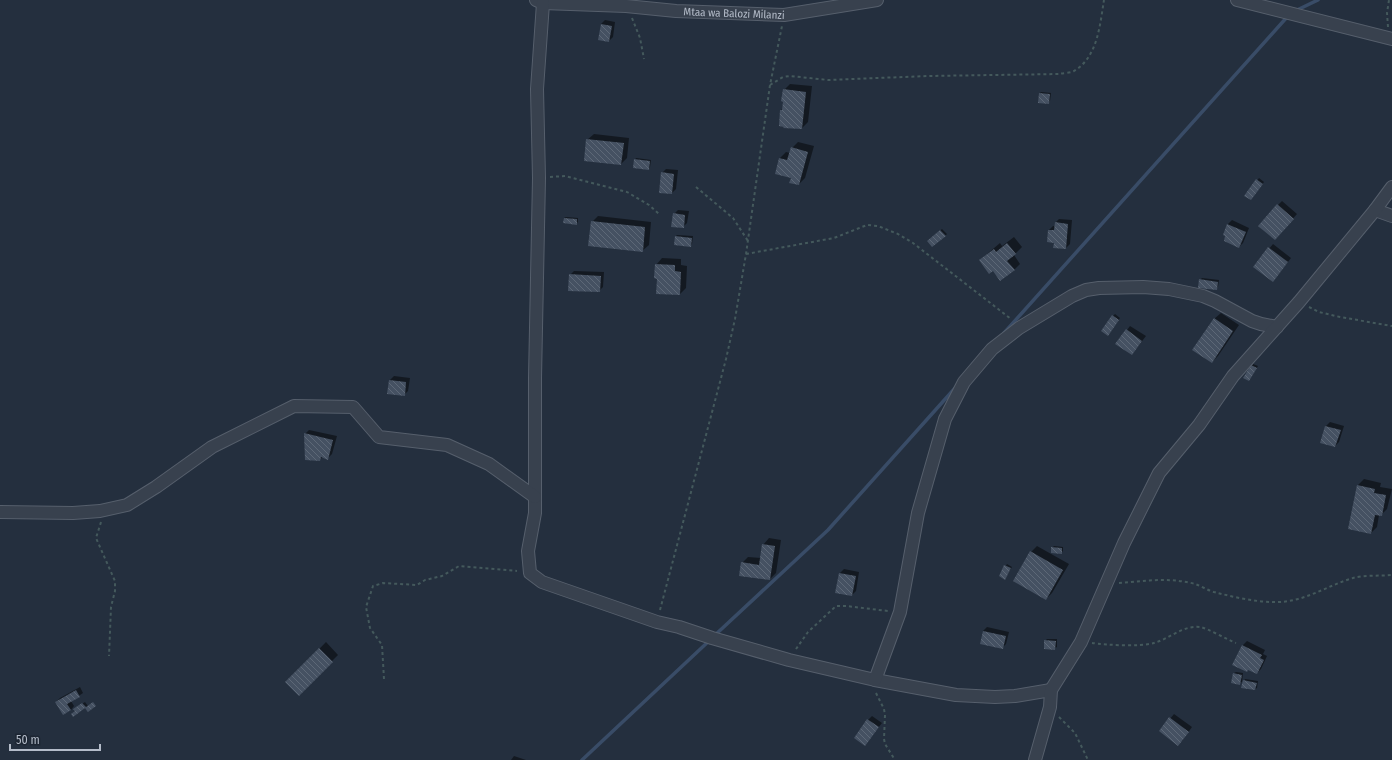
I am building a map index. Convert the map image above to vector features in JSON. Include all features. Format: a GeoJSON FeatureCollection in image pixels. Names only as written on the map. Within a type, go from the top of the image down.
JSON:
{"type":"FeatureCollection","features":[{"type":"Feature","properties":{"kind":"street","name":"Mtaa wa Balozi Milanzi"},"geometry":{"type":"LineString","coordinates":[[539,1],[784,15],[877,0]]}},
{"type":"Feature","properties":{"kind":"street"},"geometry":{"type":"LineString","coordinates":[[1237,0],[1390,38]]}},
{"type":"Feature","properties":{"kind":"street"},"geometry":{"type":"LineString","coordinates":[[539,1],[539,178],[535,378],[535,513],[528,551],[530,573],[542,582],[657,622],[679,627],[789,660],[872,680],[956,695],[995,697],[1015,696],[1051,690]]}},
{"type":"Feature","properties":{"kind":"street"},"geometry":{"type":"LineString","coordinates":[[1035,760],[1050,707],[1051,690],[1081,642],[1124,543],[1159,473],[1199,425],[1233,376],[1299,302],[1375,210],[1392,187]]}},
{"type":"Feature","properties":{"kind":"street"},"geometry":{"type":"LineString","coordinates":[[1375,210],[1392,216]]}},
{"type":"Feature","properties":{"kind":"street"},"geometry":{"type":"LineString","coordinates":[[872,680],[900,612],[918,513],[945,419],[964,382],[992,349],[1019,328],[1072,296],[1086,290],[1099,288],[1143,287],[1169,289],[1203,296],[1252,321],[1277,327]]}},
{"type":"Feature","properties":{"kind":"street"},"geometry":{"type":"LineString","coordinates":[[0,512],[73,513],[100,511],[127,504],[156,487],[212,447],[294,406],[353,407],[379,437],[447,445],[489,464],[535,497]]}},
{"type":"Feature","properties":{"kind":"path"},"geometry":{"type":"LineString","coordinates":[[770,85],[784,77],[790,76],[828,80],[928,76],[1059,74],[1073,71],[1090,54],[1098,37],[1104,0]]}},
{"type":"Feature","properties":{"kind":"path"},"geometry":{"type":"LineString","coordinates":[[1389,0],[1387,13],[1390,38]]}},
{"type":"Feature","properties":{"kind":"path"},"geometry":{"type":"LineString","coordinates":[[626,6],[640,38],[644,59]]}},
{"type":"Feature","properties":{"kind":"path"},"geometry":{"type":"LineString","coordinates":[[657,622],[726,359],[735,319],[748,242],[770,85],[784,15]]}},
{"type":"Feature","properties":{"kind":"path"},"geometry":{"type":"LineString","coordinates":[[539,178],[565,176],[627,192],[649,205],[659,214]]}},
{"type":"Feature","properties":{"kind":"path"},"geometry":{"type":"LineString","coordinates":[[696,186],[733,218],[748,242]]}},
{"type":"Feature","properties":{"kind":"path"},"geometry":{"type":"LineString","coordinates":[[746,254],[834,238],[867,225],[878,226],[898,234],[913,243],[1015,322],[1019,328]]}},
{"type":"Feature","properties":{"kind":"path"},"geometry":{"type":"LineString","coordinates":[[1299,302],[1319,312],[1392,326]]}},
{"type":"Feature","properties":{"kind":"path"},"geometry":{"type":"LineString","coordinates":[[100,511],[101,521],[96,538],[115,581],[115,591],[111,607],[109,656]]}},
{"type":"Feature","properties":{"kind":"path"},"geometry":{"type":"LineString","coordinates":[[384,679],[382,645],[370,628],[366,607],[373,586],[382,583],[417,585],[425,580],[442,576],[459,566],[530,573]]}},
{"type":"Feature","properties":{"kind":"path"},"geometry":{"type":"LineString","coordinates":[[1107,584],[1153,580],[1175,580],[1195,584],[1213,592],[1273,602],[1287,602],[1305,598],[1354,578],[1392,575]]}},
{"type":"Feature","properties":{"kind":"path"},"geometry":{"type":"LineString","coordinates":[[789,660],[808,632],[836,606],[900,612]]}},
{"type":"Feature","properties":{"kind":"path"},"geometry":{"type":"LineString","coordinates":[[1081,642],[1104,645],[1152,644],[1166,639],[1184,628],[1200,627],[1236,643]]}},
{"type":"Feature","properties":{"kind":"path"},"geometry":{"type":"LineString","coordinates":[[872,680],[884,709],[884,739],[895,760]]}},
{"type":"Feature","properties":{"kind":"path"},"geometry":{"type":"LineString","coordinates":[[1050,707],[1075,733],[1088,760]]}},
{"type":"Feature","properties":{"kind":"building"},"geometry":{"type":"Polygon","coordinates":[[[601,24],[612,26],[609,42],[598,40],[601,24]]]}},
{"type":"Feature","properties":{"kind":"building"},"geometry":{"type":"Polygon","coordinates":[[[783,89],[806,92],[802,129],[783,128],[784,127],[779,126],[780,110],[782,110],[783,102],[781,101],[783,89]]]}},
{"type":"Feature","properties":{"kind":"building"},"geometry":{"type":"Polygon","coordinates":[[[1039,93],[1050,94],[1049,104],[1038,103],[1039,93]]]}},
{"type":"Feature","properties":{"kind":"building"},"geometry":{"type":"Polygon","coordinates":[[[586,139],[624,143],[621,165],[584,161],[586,139]]]}},
{"type":"Feature","properties":{"kind":"building"},"geometry":{"type":"Polygon","coordinates":[[[791,147],[808,152],[799,185],[789,183],[791,178],[775,174],[779,158],[787,160],[791,147]]]}},
{"type":"Feature","properties":{"kind":"building"},"geometry":{"type":"Polygon","coordinates":[[[634,159],[650,161],[649,170],[633,168],[634,159]]]}},
{"type":"Feature","properties":{"kind":"building"},"geometry":{"type":"Polygon","coordinates":[[[661,172],[674,174],[672,194],[659,193],[661,172]]]}},
{"type":"Feature","properties":{"kind":"building"},"geometry":{"type":"Polygon","coordinates":[[[1256,179],[1263,184],[1251,200],[1244,196],[1256,179]]]}},
{"type":"Feature","properties":{"kind":"building"},"geometry":{"type":"Polygon","coordinates":[[[1277,204],[1294,219],[1275,240],[1258,226],[1277,204]]]}},
{"type":"Feature","properties":{"kind":"building"},"geometry":{"type":"Polygon","coordinates":[[[673,213],[685,215],[684,228],[671,227],[673,213]]]}},
{"type":"Feature","properties":{"kind":"building"},"geometry":{"type":"Polygon","coordinates":[[[564,218],[577,219],[577,225],[563,223],[564,218]]]}},
{"type":"Feature","properties":{"kind":"building"},"geometry":{"type":"Polygon","coordinates":[[[591,221],[645,227],[643,252],[588,246],[591,221]]]}},
{"type":"Feature","properties":{"kind":"building"},"geometry":{"type":"Polygon","coordinates":[[[1055,222],[1068,224],[1066,249],[1053,248],[1054,243],[1047,242],[1048,230],[1054,230],[1055,222]]]}},
{"type":"Feature","properties":{"kind":"building"},"geometry":{"type":"Polygon","coordinates":[[[1227,224],[1246,232],[1239,248],[1224,241],[1225,236],[1223,235],[1227,224]]]}},
{"type":"Feature","properties":{"kind":"building"},"geometry":{"type":"Polygon","coordinates":[[[940,230],[946,236],[932,247],[927,241],[940,230]]]}},
{"type":"Feature","properties":{"kind":"building"},"geometry":{"type":"Polygon","coordinates":[[[675,236],[692,238],[691,247],[674,245],[675,236]]]}},
{"type":"Feature","properties":{"kind":"building"},"geometry":{"type":"Polygon","coordinates":[[[1007,243],[1016,254],[1007,261],[1015,270],[1000,281],[993,271],[989,274],[979,260],[994,249],[996,252],[1007,243]]]}},
{"type":"Feature","properties":{"kind":"building"},"geometry":{"type":"Polygon","coordinates":[[[1268,247],[1288,262],[1273,282],[1253,267],[1268,247]]]}},
{"type":"Feature","properties":{"kind":"building"},"geometry":{"type":"Polygon","coordinates":[[[655,264],[675,265],[675,271],[681,272],[680,295],[656,294],[657,279],[654,278],[655,264]]]}},
{"type":"Feature","properties":{"kind":"building"},"geometry":{"type":"Polygon","coordinates":[[[569,274],[601,276],[600,292],[568,291],[569,274]]]}},
{"type":"Feature","properties":{"kind":"building"},"geometry":{"type":"Polygon","coordinates":[[[1199,279],[1218,282],[1217,290],[1198,288],[1199,279]]]}},
{"type":"Feature","properties":{"kind":"building"},"geometry":{"type":"Polygon","coordinates":[[[1112,315],[1119,320],[1108,336],[1101,331],[1112,315]]]}},
{"type":"Feature","properties":{"kind":"building"},"geometry":{"type":"Polygon","coordinates":[[[1214,318],[1233,331],[1212,363],[1192,350],[1214,318]]]}},
{"type":"Feature","properties":{"kind":"building"},"geometry":{"type":"Polygon","coordinates":[[[1126,329],[1142,341],[1132,355],[1115,344],[1126,329]]]}},
{"type":"Feature","properties":{"kind":"building"},"geometry":{"type":"Polygon","coordinates":[[[1251,365],[1257,368],[1249,381],[1243,378],[1251,365]]]}},
{"type":"Feature","properties":{"kind":"building"},"geometry":{"type":"Polygon","coordinates":[[[389,380],[406,382],[405,396],[387,394],[389,380]]]}},
{"type":"Feature","properties":{"kind":"building"},"geometry":{"type":"Polygon","coordinates":[[[1325,426],[1341,430],[1335,447],[1320,443],[1325,426]]]}},
{"type":"Feature","properties":{"kind":"building"},"geometry":{"type":"Polygon","coordinates":[[[304,433],[333,440],[328,460],[321,457],[320,461],[305,460],[304,433]]]}},
{"type":"Feature","properties":{"kind":"building"},"geometry":{"type":"Polygon","coordinates":[[[1357,485],[1375,489],[1374,493],[1386,495],[1382,516],[1375,515],[1371,534],[1348,529],[1357,485]]]}},
{"type":"Feature","properties":{"kind":"building"},"geometry":{"type":"Polygon","coordinates":[[[762,544],[775,546],[770,580],[739,576],[741,562],[759,565],[762,544]]]}},
{"type":"Feature","properties":{"kind":"building"},"geometry":{"type":"Polygon","coordinates":[[[1051,547],[1062,548],[1062,554],[1051,553],[1051,547]]]}},
{"type":"Feature","properties":{"kind":"building"},"geometry":{"type":"Polygon","coordinates":[[[1030,551],[1063,570],[1046,600],[1013,581],[1030,551]]]}},
{"type":"Feature","properties":{"kind":"building"},"geometry":{"type":"Polygon","coordinates":[[[1004,565],[1011,568],[1005,580],[999,576],[1004,565]]]}},
{"type":"Feature","properties":{"kind":"building"},"geometry":{"type":"Polygon","coordinates":[[[839,573],[856,576],[852,596],[835,593],[839,573]]]}},
{"type":"Feature","properties":{"kind":"building"},"geometry":{"type":"Polygon","coordinates":[[[983,631],[1006,636],[1003,649],[980,644],[983,631]]]}},
{"type":"Feature","properties":{"kind":"building"},"geometry":{"type":"Polygon","coordinates":[[[1044,640],[1056,641],[1055,650],[1044,649],[1044,640]]]}},
{"type":"Feature","properties":{"kind":"building"},"geometry":{"type":"Polygon","coordinates":[[[1242,645],[1262,655],[1260,658],[1264,660],[1257,674],[1248,670],[1247,672],[1232,665],[1242,645]]]}},
{"type":"Feature","properties":{"kind":"building"},"geometry":{"type":"Polygon","coordinates":[[[319,648],[333,662],[299,696],[285,682],[319,648]]]}},
{"type":"Feature","properties":{"kind":"building"},"geometry":{"type":"Polygon","coordinates":[[[1233,673],[1242,675],[1240,685],[1231,683],[1233,673]]]}},
{"type":"Feature","properties":{"kind":"building"},"geometry":{"type":"Polygon","coordinates":[[[1243,680],[1257,683],[1255,690],[1241,688],[1243,680]]]}},
{"type":"Feature","properties":{"kind":"building"},"geometry":{"type":"Polygon","coordinates":[[[76,690],[80,697],[67,704],[71,710],[63,715],[55,702],[76,690]]]}},
{"type":"Feature","properties":{"kind":"building"},"geometry":{"type":"Polygon","coordinates":[[[93,702],[96,706],[88,712],[85,708],[73,717],[71,714],[75,711],[73,709],[82,703],[86,707],[93,702]]]}},
{"type":"Feature","properties":{"kind":"building"},"geometry":{"type":"Polygon","coordinates":[[[1169,717],[1189,732],[1178,746],[1159,731],[1169,717]]]}},
{"type":"Feature","properties":{"kind":"building"},"geometry":{"type":"Polygon","coordinates":[[[867,719],[879,727],[865,746],[854,738],[867,719]]]}},
{"type":"Feature","properties":{"kind":"waterway"},"geometry":{"type":"LineString","coordinates":[[1295,11],[1318,0]]}},
{"type":"Feature","properties":{"kind":"waterway"},"geometry":{"type":"LineString","coordinates":[[1004,333],[1288,16]]}},
{"type":"Feature","properties":{"kind":"waterway"},"geometry":{"type":"LineString","coordinates":[[714,636],[828,530],[956,387]]}},
{"type":"Feature","properties":{"kind":"waterway"},"geometry":{"type":"LineString","coordinates":[[582,760],[710,640]]}}]}
